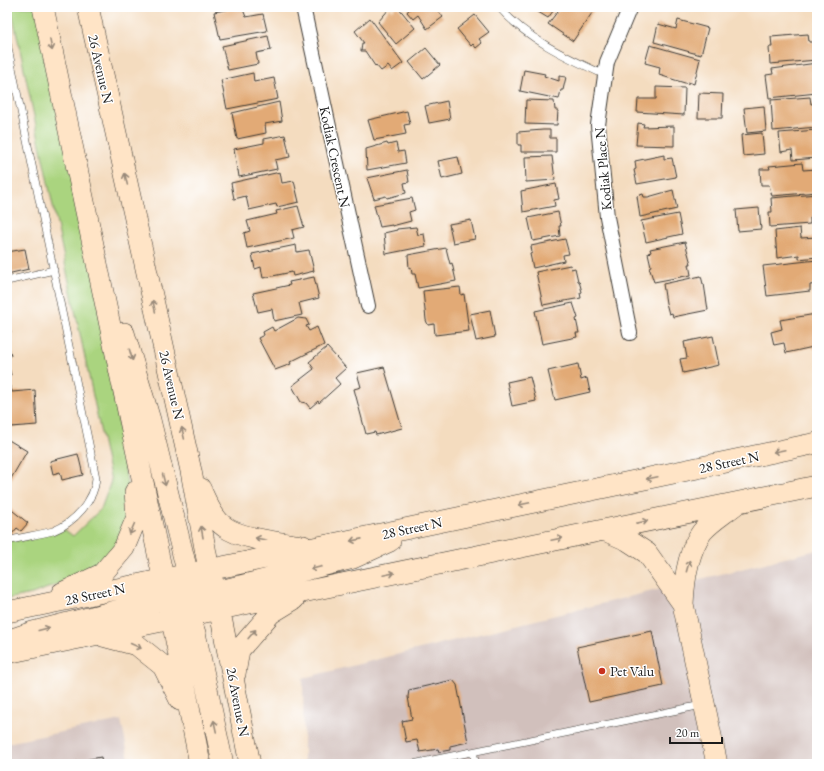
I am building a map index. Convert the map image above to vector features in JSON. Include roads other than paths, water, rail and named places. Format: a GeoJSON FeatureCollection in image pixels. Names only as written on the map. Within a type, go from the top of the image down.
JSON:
{"type":"FeatureCollection","features":[{"type":"Feature","properties":{"kind":"main road","name":"26 Avenue N"},"geometry":{"type":"LineString","coordinates":[[43,7],[130,422],[191,595],[234,682],[250,764]]}},
{"type":"Feature","properties":{"kind":"main road","name":"26 Avenue N"},"geometry":{"type":"LineString","coordinates":[[88,7],[191,471],[193,728],[200,764]]}},
{"type":"Feature","properties":{"kind":"main road"},"geometry":{"type":"LineString","coordinates":[[80,183],[150,420],[191,595],[223,764]]}},
{"type":"Feature","properties":{"kind":"main road"},"geometry":{"type":"LineString","coordinates":[[35,607],[102,574],[124,548],[137,517],[130,422]]}},
{"type":"Feature","properties":{"kind":"main road","name":"28 Street N"},"geometry":{"type":"LineString","coordinates":[[7,653],[99,635],[191,595],[313,548],[417,528],[817,443]]}},
{"type":"Feature","properties":{"kind":"main road"},"geometry":{"type":"LineString","coordinates":[[191,471],[210,509],[224,527],[242,535],[313,548]]}},
{"type":"Feature","properties":{"kind":"main road","name":"28 Street N"},"geometry":{"type":"LineString","coordinates":[[7,612],[35,607],[191,595],[309,590],[817,486]]}},
{"type":"Feature","properties":{"kind":"main road"},"geometry":{"type":"LineString","coordinates":[[717,764],[683,604],[684,580],[691,555],[702,532],[738,502]]}},
{"type":"Feature","properties":{"kind":"main road"},"geometry":{"type":"LineString","coordinates":[[7,641],[191,595],[353,558],[417,528]]}},
{"type":"Feature","properties":{"kind":"main road"},"geometry":{"type":"LineString","coordinates":[[604,530],[627,540],[647,553],[683,604]]}},
{"type":"Feature","properties":{"kind":"main road"},"geometry":{"type":"LineString","coordinates":[[234,682],[239,650],[271,613],[309,590]]}},
{"type":"Feature","properties":{"kind":"main road"},"geometry":{"type":"LineString","coordinates":[[99,635],[137,645],[163,666],[193,728]]}},
{"type":"Feature","properties":{"kind":"street","name":"Kodiak Crescent N"},"geometry":{"type":"LineString","coordinates":[[303,7],[368,306]]}},
{"type":"Feature","properties":{"kind":"street","name":"Kodiak Place N"},"geometry":{"type":"LineString","coordinates":[[630,7],[607,62],[598,125],[607,217],[630,333]]}},
{"type":"Feature","properties":{"kind":"lane"},"geometry":{"type":"LineString","coordinates":[[499,7],[510,20],[561,54],[605,75]]}},
{"type":"Feature","properties":{"kind":"lane"},"geometry":{"type":"LineString","coordinates":[[7,43],[95,468],[96,488],[88,502],[77,514],[61,527],[7,541]]}},
{"type":"Feature","properties":{"kind":"lane"},"geometry":{"type":"LineString","coordinates":[[7,281],[54,270]]}},
{"type":"Feature","properties":{"kind":"lane"},"geometry":{"type":"LineString","coordinates":[[413,764],[704,705]]}},
{"type":"Feature","properties":{"kind":"lane"},"geometry":{"type":"LineString","coordinates":[[473,752],[476,764]]}},
{"type":"Feature","properties":{"kind":"place","name":"Pet Valu"},"geometry":{"type":"Point","coordinates":[602,671]}}]}
